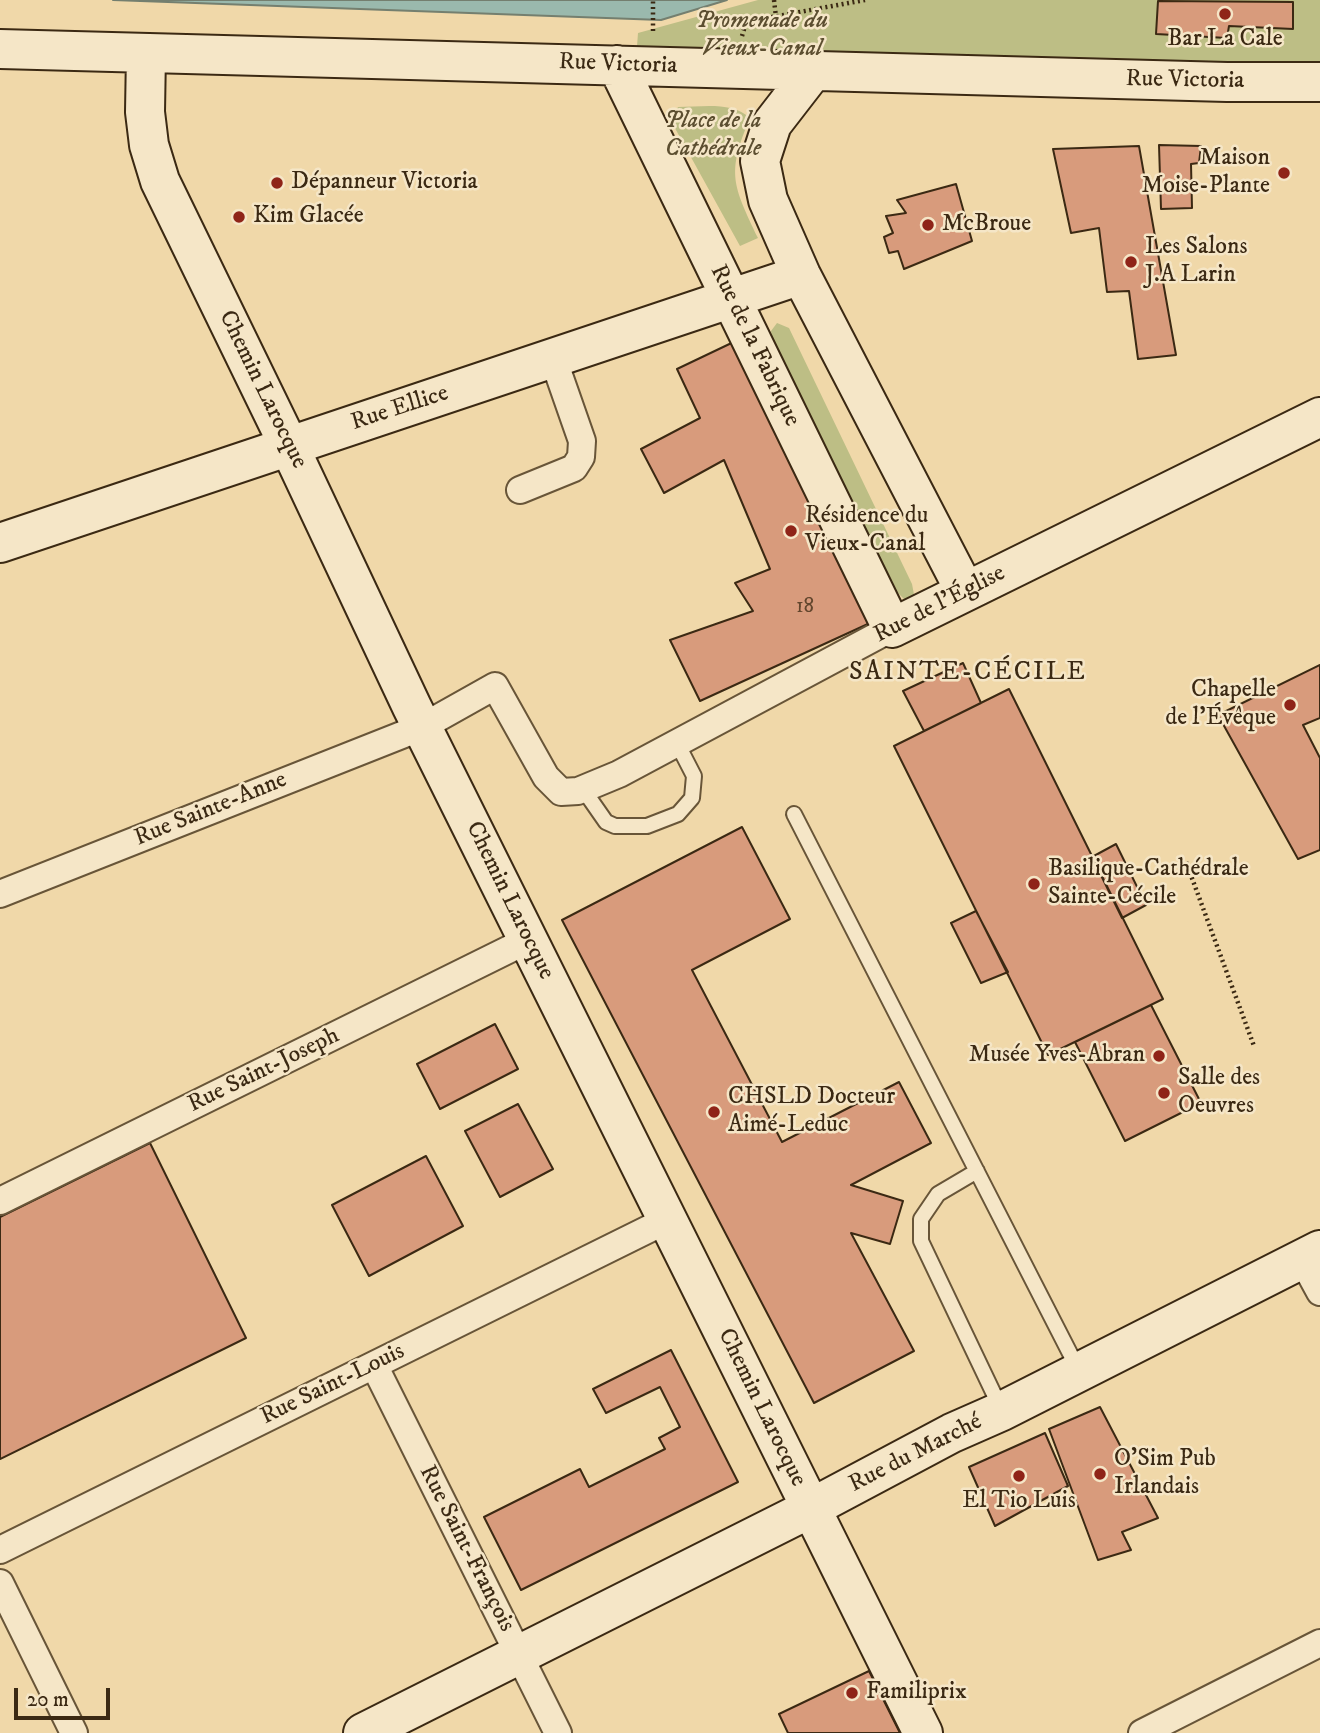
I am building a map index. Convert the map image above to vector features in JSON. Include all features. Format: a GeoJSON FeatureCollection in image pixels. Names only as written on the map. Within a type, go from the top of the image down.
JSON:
{"type":"FeatureCollection","features":[{"type":"Feature","properties":{"kind":"street","name":"Rue Victoria"},"geometry":{"type":"LineString","coordinates":[[0,49],[1227,82],[1318,89]]}},
{"type":"Feature","properties":{"kind":"street","name":"Chemin Larocque"},"geometry":{"type":"LineString","coordinates":[[146,53],[145,112],[149,145],[160,181],[422,727],[923,1733]]}},
{"type":"Feature","properties":{"kind":"street","name":"Rue de la Fabrique"},"geometry":{"type":"LineString","coordinates":[[617,65],[892,628]]}},
{"type":"Feature","properties":{"kind":"street"},"geometry":{"type":"LineString","coordinates":[[813,71],[772,124],[760,161],[768,200],[801,275],[965,592]]}},
{"type":"Feature","properties":{"kind":"street","name":"Rue Ellice"},"geometry":{"type":"LineString","coordinates":[[0,543],[801,275]]}},
{"type":"Feature","properties":{"kind":"street"},"geometry":{"type":"LineString","coordinates":[[520,490],[574,468],[581,457],[582,441],[553,358]]}},
{"type":"Feature","properties":{"kind":"street","name":"Rue de l'Église"},"geometry":{"type":"LineString","coordinates":[[583,789],[619,774],[892,628],[1320,418]]}},
{"type":"Feature","properties":{"kind":"street"},"geometry":{"type":"LineString","coordinates":[[422,727],[495,687],[546,777],[561,792],[583,789]]}},
{"type":"Feature","properties":{"kind":"street","name":"Rue Sainte-Anne"},"geometry":{"type":"LineString","coordinates":[[0,894],[422,727]]}},
{"type":"Feature","properties":{"kind":"street","name":"Rue Saint-Joseph"},"geometry":{"type":"LineString","coordinates":[[0,1201],[528,940]]}},
{"type":"Feature","properties":{"kind":"street","name":"Rue Saint-Louis"},"geometry":{"type":"LineString","coordinates":[[0,1550],[667,1220]]}},
{"type":"Feature","properties":{"kind":"street"},"geometry":{"type":"LineString","coordinates":[[1311,1254],[1320,1292]]}},
{"type":"Feature","properties":{"kind":"street","name":"Rue du Marché"},"geometry":{"type":"LineString","coordinates":[[363,1733],[811,1508],[952,1433],[1002,1411],[1311,1254]]}},
{"type":"Feature","properties":{"kind":"street","name":"Rue Saint-François"},"geometry":{"type":"LineString","coordinates":[[374,1364],[558,1733]]}},
{"type":"Feature","properties":{"kind":"street"},"geometry":{"type":"LineString","coordinates":[[0,1583],[74,1733]]}},
{"type":"Feature","properties":{"kind":"street"},"geometry":{"type":"LineString","coordinates":[[1142,1733],[1320,1643]]}},
{"type":"Feature","properties":{"kind":"lane"},"geometry":{"type":"LineString","coordinates":[[583,789],[606,822],[615,827],[647,826],[678,814],[692,798],[694,776],[677,743]]}},
{"type":"Feature","properties":{"kind":"lane"},"geometry":{"type":"LineString","coordinates":[[794,814],[1080,1372]]}},
{"type":"Feature","properties":{"kind":"lane"},"geometry":{"type":"LineString","coordinates":[[977,1171],[938,1194],[922,1219],[921,1241],[1002,1411]]}},
{"type":"Feature","properties":{"kind":"path"},"geometry":{"type":"LineString","coordinates":[[653,0],[653,34]]}},
{"type":"Feature","properties":{"kind":"path"},"geometry":{"type":"LineString","coordinates":[[774,0],[776,17]]}},
{"type":"Feature","properties":{"kind":"path"},"geometry":{"type":"LineString","coordinates":[[741,40],[745,26],[756,20],[865,0]]}},
{"type":"Feature","properties":{"kind":"path"},"geometry":{"type":"LineString","coordinates":[[1186,862],[1254,1046]]}},
{"type":"Feature","properties":{"kind":"green space","name":"Promenade du Vieux-Canal"},"geometry":{"type":"Polygon","coordinates":[[[758,0],[1320,0],[1320,64],[635,73],[638,33],[758,0]]]}},
{"type":"Feature","properties":{"kind":"green space","name":"Place de la Cathédrale"},"geometry":{"type":"Polygon","coordinates":[[[678,107],[725,107],[750,118],[735,167],[738,192],[758,238],[740,246],[671,121],[678,107]]]}},
{"type":"Feature","properties":{"kind":"green space"},"geometry":{"type":"Polygon","coordinates":[[[777,323],[789,328],[912,584],[916,605],[906,601],[894,589],[772,339],[771,331],[777,323]]]}},
{"type":"Feature","properties":{"kind":"shaded area"},"geometry":{"type":"Polygon","coordinates":[[[113,0],[727,0],[661,20],[113,0]]]}},
{"type":"Feature","properties":{"kind":"building","name":"Bar La Cale"},"geometry":{"type":"Polygon","coordinates":[[[1158,1],[1293,2],[1293,29],[1229,26],[1227,38],[1156,34],[1158,1]]]}},
{"type":"Feature","properties":{"kind":"building"},"geometry":{"type":"Polygon","coordinates":[[[1159,145],[1201,146],[1199,163],[1191,164],[1192,208],[1161,209],[1159,145]]]}},
{"type":"Feature","properties":{"kind":"building","name":"Les Salons J.A Larin"},"geometry":{"type":"Polygon","coordinates":[[[1139,146],[1176,355],[1138,359],[1129,291],[1107,292],[1099,228],[1071,233],[1053,149],[1139,146]]]}},
{"type":"Feature","properties":{"kind":"building","name":"McBroue"},"geometry":{"type":"Polygon","coordinates":[[[956,184],[972,241],[904,269],[898,251],[889,253],[884,237],[893,233],[886,216],[906,213],[897,200],[956,184]]]}},
{"type":"Feature","properties":{"kind":"building","name":"Résidence du Vieux-Canal"},"geometry":{"type":"Polygon","coordinates":[[[742,338],[870,623],[700,701],[670,640],[753,611],[735,583],[770,569],[724,460],[664,493],[641,449],[700,418],[677,369],[742,338]]]}},
{"type":"Feature","properties":{"kind":"building"},"geometry":{"type":"Polygon","coordinates":[[[963,663],[981,703],[924,731],[903,691],[963,663]]]}},
{"type":"Feature","properties":{"kind":"building"},"geometry":{"type":"Polygon","coordinates":[[[1320,665],[1320,718],[1303,725],[1320,758],[1320,850],[1298,859],[1218,715],[1320,665]]]}},
{"type":"Feature","properties":{"kind":"building","name":"Basilique-Cathédrale Sainte-Cécile"},"geometry":{"type":"Polygon","coordinates":[[[1009,689],[1163,999],[1048,1055],[894,746],[1009,689]]]}},
{"type":"Feature","properties":{"kind":"building","name":"CHSLD Docteur Aimé-Leduc"},"geometry":{"type":"Polygon","coordinates":[[[742,827],[790,919],[692,970],[782,1142],[899,1082],[931,1143],[851,1185],[903,1201],[890,1244],[851,1233],[914,1351],[814,1403],[562,920],[742,827]]]}},
{"type":"Feature","properties":{"kind":"building"},"geometry":{"type":"Polygon","coordinates":[[[1116,844],[1146,905],[1122,918],[1092,857],[1116,844]]]}},
{"type":"Feature","properties":{"kind":"building"},"geometry":{"type":"Polygon","coordinates":[[[976,911],[1008,972],[981,983],[951,923],[976,911]]]}},
{"type":"Feature","properties":{"kind":"building"},"geometry":{"type":"Polygon","coordinates":[[[1151,1005],[1201,1103],[1125,1141],[1075,1042],[1151,1005]]]}},
{"type":"Feature","properties":{"kind":"building"},"geometry":{"type":"Polygon","coordinates":[[[495,1024],[518,1069],[440,1109],[417,1064],[495,1024]]]}},
{"type":"Feature","properties":{"kind":"building"},"geometry":{"type":"Polygon","coordinates":[[[518,1104],[553,1169],[500,1197],[465,1131],[518,1104]]]}},
{"type":"Feature","properties":{"kind":"building"},"geometry":{"type":"Polygon","coordinates":[[[150,1143],[246,1338],[0,1459],[0,1217],[150,1143]]]}},
{"type":"Feature","properties":{"kind":"building"},"geometry":{"type":"Polygon","coordinates":[[[426,1156],[463,1226],[369,1276],[332,1205],[426,1156]]]}},
{"type":"Feature","properties":{"kind":"building"},"geometry":{"type":"Polygon","coordinates":[[[671,1350],[738,1482],[521,1590],[484,1517],[580,1469],[589,1487],[665,1449],[659,1438],[680,1427],[660,1387],[606,1413],[593,1389],[671,1350]]]}},
{"type":"Feature","properties":{"kind":"building","name":"O'Sim Pub Irlandais"},"geometry":{"type":"Polygon","coordinates":[[[1100,1407],[1158,1518],[1122,1532],[1131,1550],[1098,1560],[1049,1429],[1100,1407]]]}},
{"type":"Feature","properties":{"kind":"building","name":"El Tio Luis"},"geometry":{"type":"Polygon","coordinates":[[[1045,1433],[1068,1486],[995,1526],[969,1467],[1045,1433]]]}},
{"type":"Feature","properties":{"kind":"building","name":"Familiprix"},"geometry":{"type":"Polygon","coordinates":[[[869,1671],[900,1733],[788,1733],[779,1714],[869,1671]]]}},
{"type":"Feature","properties":{"kind":"place","name":"Bar La Cale"},"geometry":{"type":"Point","coordinates":[1225,14]}},
{"type":"Feature","properties":{"kind":"place","name":"Maison Moise-Plante"},"geometry":{"type":"Point","coordinates":[1284,173]}},
{"type":"Feature","properties":{"kind":"place","name":"Dépanneur Victoria"},"geometry":{"type":"Point","coordinates":[277,183]}},
{"type":"Feature","properties":{"kind":"place","name":"Kim Glacée"},"geometry":{"type":"Point","coordinates":[239,217]}},
{"type":"Feature","properties":{"kind":"place","name":"McBroue"},"geometry":{"type":"Point","coordinates":[928,225]}},
{"type":"Feature","properties":{"kind":"place","name":"Les Salons J.A Larin"},"geometry":{"type":"Point","coordinates":[1131,262]}},
{"type":"Feature","properties":{"kind":"place","name":"Résidence du Vieux-Canal"},"geometry":{"type":"Point","coordinates":[791,531]}},
{"type":"Feature","properties":{"kind":"place","name":"Chapelle de l'Évêque"},"geometry":{"type":"Point","coordinates":[1290,705]}},
{"type":"Feature","properties":{"kind":"place","name":"Basilique-Cathédrale Sainte-Cécile"},"geometry":{"type":"Point","coordinates":[1034,884]}},
{"type":"Feature","properties":{"kind":"place","name":"Musée Yves-Abran"},"geometry":{"type":"Point","coordinates":[1159,1056]}},
{"type":"Feature","properties":{"kind":"place","name":"Salle des Oeuvres"},"geometry":{"type":"Point","coordinates":[1164,1093]}},
{"type":"Feature","properties":{"kind":"place","name":"CHSLD Docteur Aimé-Leduc"},"geometry":{"type":"Point","coordinates":[714,1112]}},
{"type":"Feature","properties":{"kind":"place","name":"O'Sim Pub Irlandais"},"geometry":{"type":"Point","coordinates":[1100,1474]}},
{"type":"Feature","properties":{"kind":"place","name":"El Tio Luis"},"geometry":{"type":"Point","coordinates":[1019,1476]}},
{"type":"Feature","properties":{"kind":"place","name":"Familiprix"},"geometry":{"type":"Point","coordinates":[852,1693]}},
{"type":"Feature","properties":{"kind":"district","name":"SAINTE-CÉCILE"},"geometry":{"type":"Point","coordinates":[968,674]}}]}
